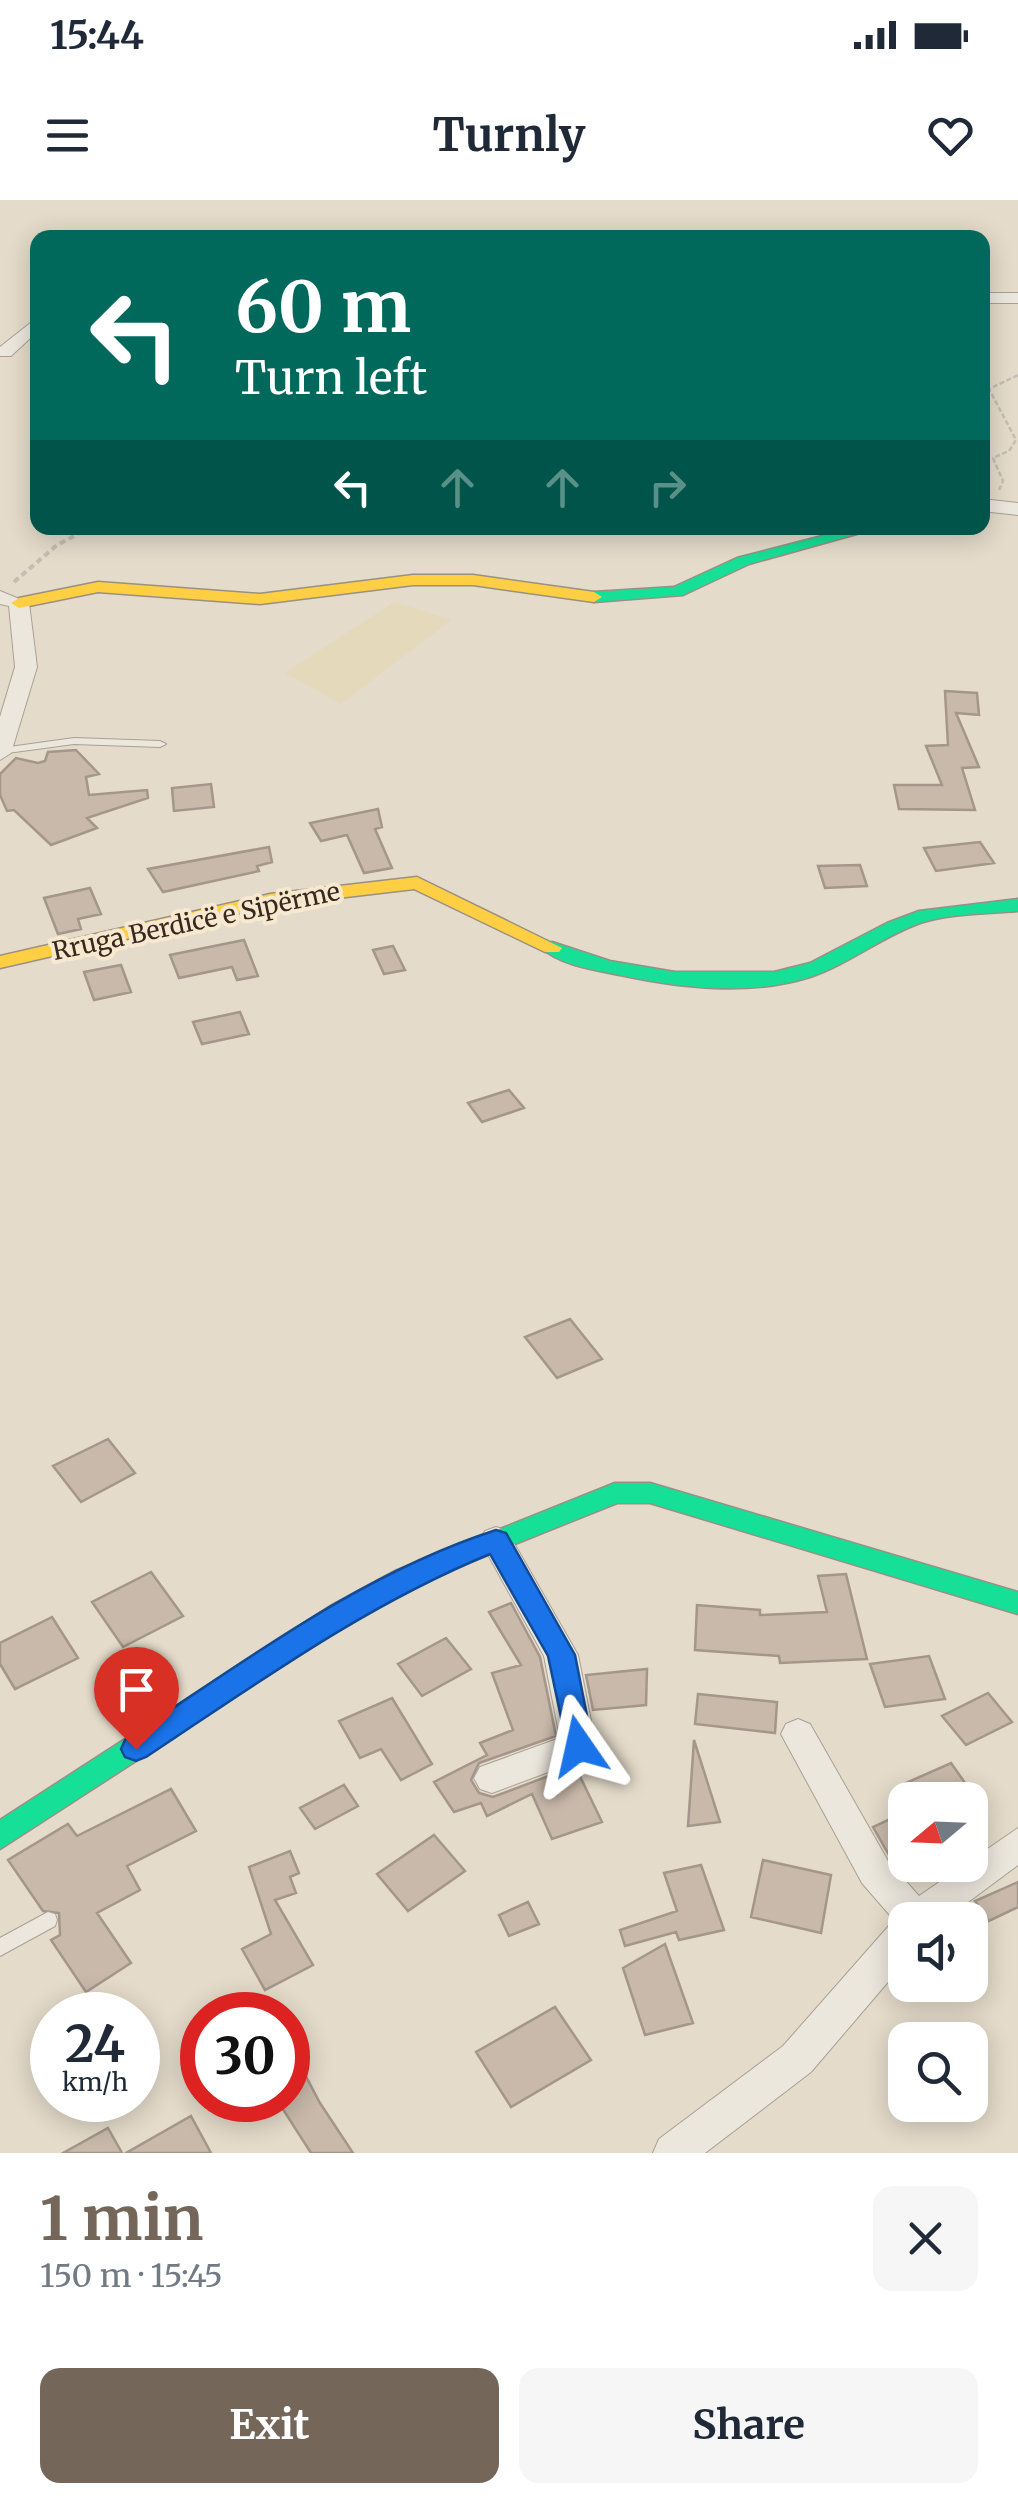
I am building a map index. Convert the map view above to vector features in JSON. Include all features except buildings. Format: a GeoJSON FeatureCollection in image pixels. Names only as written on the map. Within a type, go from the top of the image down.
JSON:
{"type":"FeatureCollection","features":[{"type":"Feature","properties":{"kind":"street"},"geometry":{"type":"LineString","coordinates":[[990,298],[1018,298]]}},
{"type":"Feature","properties":{"kind":"street"},"geometry":{"type":"LineString","coordinates":[[2,352],[30,329]]}},
{"type":"Feature","properties":{"kind":"street"},"geometry":{"type":"LineString","coordinates":[[2,352],[30,356]]}},
{"type":"Feature","properties":{"kind":"street"},"geometry":{"type":"LineString","coordinates":[[990,499],[1018,508]]}},
{"type":"Feature","properties":{"kind":"street"},"geometry":{"type":"LineString","coordinates":[[1,752],[26,667],[6,598],[98,587],[260,599],[413,580],[474,580],[572,597],[632,598],[677,592],[743,561],[843,535]]}},
{"type":"Feature","properties":{"kind":"street","name":"Rruga Berdicë e Sipërme"},"geometry":{"type":"LineString","coordinates":[[0,962],[270,900],[417,882],[582,962],[642,976],[760,980],[801,973],[925,915],[1018,905]]}},
{"type":"Feature","properties":{"kind":"street"},"geometry":{"type":"LineString","coordinates":[[0,1836],[342,1612],[404,1578],[615,1492],[650,1493],[1018,1603]]}},
{"type":"Feature","properties":{"kind":"street"},"geometry":{"type":"LineString","coordinates":[[492,1778],[579,1746],[561,1655],[496,1540]]}},
{"type":"Feature","properties":{"kind":"street"},"geometry":{"type":"LineString","coordinates":[[798,1734],[875,1872],[901,1902]]}},
{"type":"Feature","properties":{"kind":"street"},"geometry":{"type":"LineString","coordinates":[[939,1902],[1018,1844]]}},
{"type":"Feature","properties":{"kind":"street"},"geometry":{"type":"LineString","coordinates":[[684,2150],[797,2058],[888,1955]]}},
{"type":"Feature","properties":{"kind":"lane"},"geometry":{"type":"LineString","coordinates":[[1,752],[74,741],[160,744]]}},
{"type":"Feature","properties":{"kind":"lane"},"geometry":{"type":"LineString","coordinates":[[0,1948],[48,1920]]}},
{"type":"Feature","properties":{"kind":"path"},"geometry":{"type":"LineString","coordinates":[[990,499],[1003,482],[993,458],[1009,451],[1016,440],[1007,420],[990,400],[990,390],[1018,375]]}},
{"type":"Feature","properties":{"kind":"path"},"geometry":{"type":"LineString","coordinates":[[6,598],[57,545],[76,535]]}},
{"type":"Feature","properties":{"kind":"shaded area"},"geometry":{"type":"Polygon","coordinates":[[[394,602],[451,620],[341,704],[285,673],[394,602]]]}},
{"type":"Feature","properties":{"kind":"traffic: fast"},"geometry":{"type":"LineString","coordinates":[[594,597],[677,592],[743,561],[843,535]]}},
{"type":"Feature","properties":{"kind":"traffic: fast"},"geometry":{"type":"LineString","coordinates":[[552,948],[607,966],[675,978],[774,979],[817,967],[926,915],[1018,905]]}},
{"type":"Feature","properties":{"kind":"traffic: fast"},"geometry":{"type":"LineString","coordinates":[[0,1836],[342,1613],[404,1578],[615,1493],[650,1493],[1018,1603]]}},
{"type":"Feature","properties":{"kind":"traffic: slow"},"geometry":{"type":"LineString","coordinates":[[19,603],[98,587],[260,599],[413,580],[473,580],[594,597]]}},
{"type":"Feature","properties":{"kind":"traffic: slow"},"geometry":{"type":"LineString","coordinates":[[0,962],[270,900],[417,883],[552,948]]}},
{"type":"Feature","properties":{"kind":"route"},"geometry":{"type":"LineString","coordinates":[[136,1749],[342,1612],[404,1578],[496,1540],[561,1655],[579,1746]]}}]}
